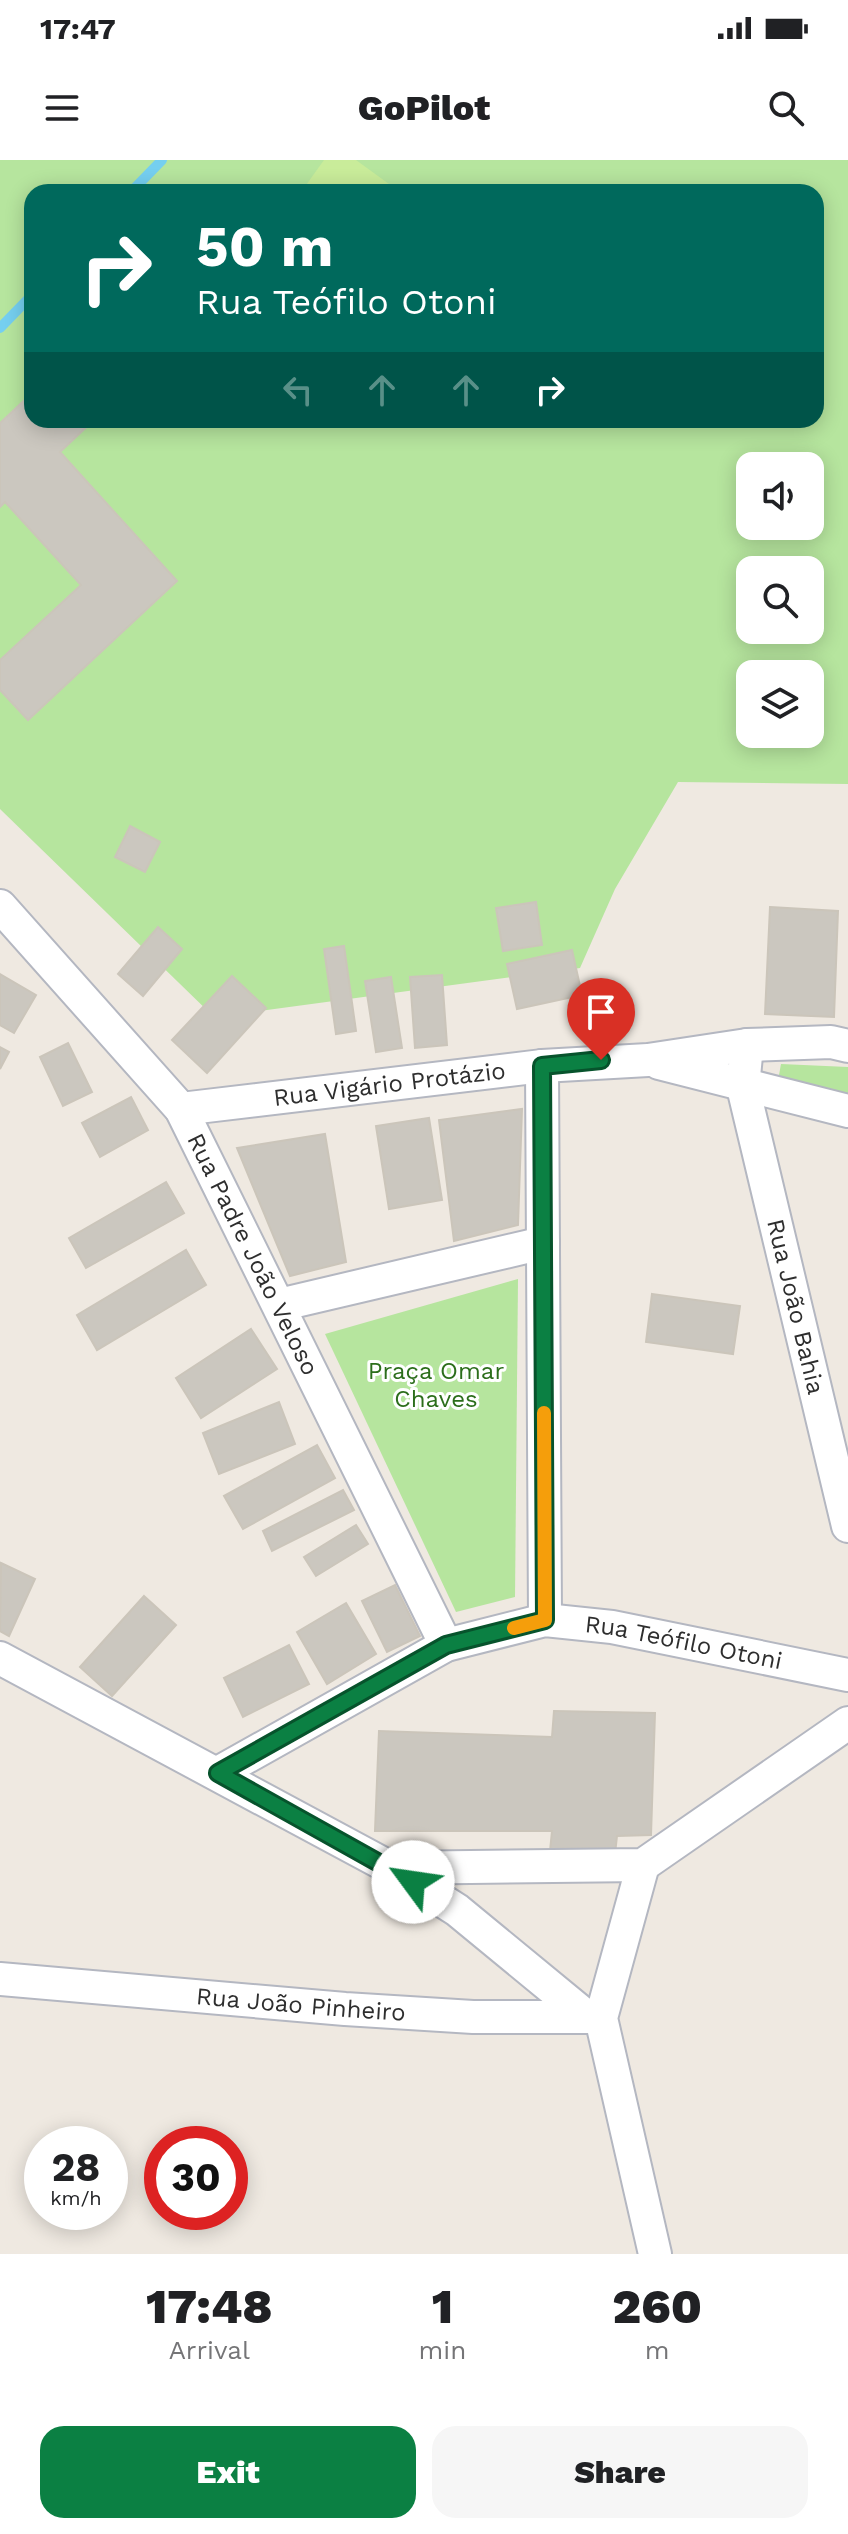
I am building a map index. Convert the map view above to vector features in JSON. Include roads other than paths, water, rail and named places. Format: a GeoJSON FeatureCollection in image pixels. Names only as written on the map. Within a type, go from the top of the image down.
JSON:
{"type":"FeatureCollection","features":[{"type":"Feature","properties":{"kind":"street","name":"Rua Padre João Veloso"},"geometry":{"type":"LineString","coordinates":[[0,906],[181,1109],[446,1645]]}},
{"type":"Feature","properties":{"kind":"street","name":"Rua Vigário Protázio"},"geometry":{"type":"LineString","coordinates":[[181,1109],[542,1066],[648,1060],[747,1045],[831,1042],[848,1046]]}},
{"type":"Feature","properties":{"kind":"street","name":"Rua João Bahia"},"geometry":{"type":"LineString","coordinates":[[747,1045],[743,1087],[848,1526]]}},
{"type":"Feature","properties":{"kind":"street","name":"Rua Vigário Protázio"},"geometry":{"type":"LineString","coordinates":[[648,1060],[743,1087],[848,1111]]}},
{"type":"Feature","properties":{"kind":"street"},"geometry":{"type":"LineString","coordinates":[[542,1066],[545,1620]]}},
{"type":"Feature","properties":{"kind":"street"},"geometry":{"type":"LineString","coordinates":[[279,1305],[543,1243]]}},
{"type":"Feature","properties":{"kind":"street","name":"Rua Teófilo Otoni"},"geometry":{"type":"LineString","coordinates":[[218,1773],[446,1645],[545,1620],[612,1627],[848,1675]]}},
{"type":"Feature","properties":{"kind":"street"},"geometry":{"type":"LineString","coordinates":[[0,1658],[391,1868],[457,1910],[594,2017]]}},
{"type":"Feature","properties":{"kind":"street"},"geometry":{"type":"LineString","coordinates":[[391,1868],[643,1865],[848,1723]]}},
{"type":"Feature","properties":{"kind":"street"},"geometry":{"type":"LineString","coordinates":[[643,1865],[594,2017],[655,2254]]}},
{"type":"Feature","properties":{"kind":"street","name":"Rua João Pinheiro"},"geometry":{"type":"LineString","coordinates":[[0,1979],[359,2010],[473,2017],[594,2017]]}},
{"type":"Feature","properties":{"kind":"waterway"},"geometry":{"type":"LineString","coordinates":[[139,184],[162,160]]}},
{"type":"Feature","properties":{"kind":"waterway"},"geometry":{"type":"LineString","coordinates":[[0,328],[24,303]]}},
{"type":"Feature","properties":{"kind":"park label","name":"Praça Omar Chaves"},"geometry":{"type":"Point","coordinates":[436,1385]}}]}
